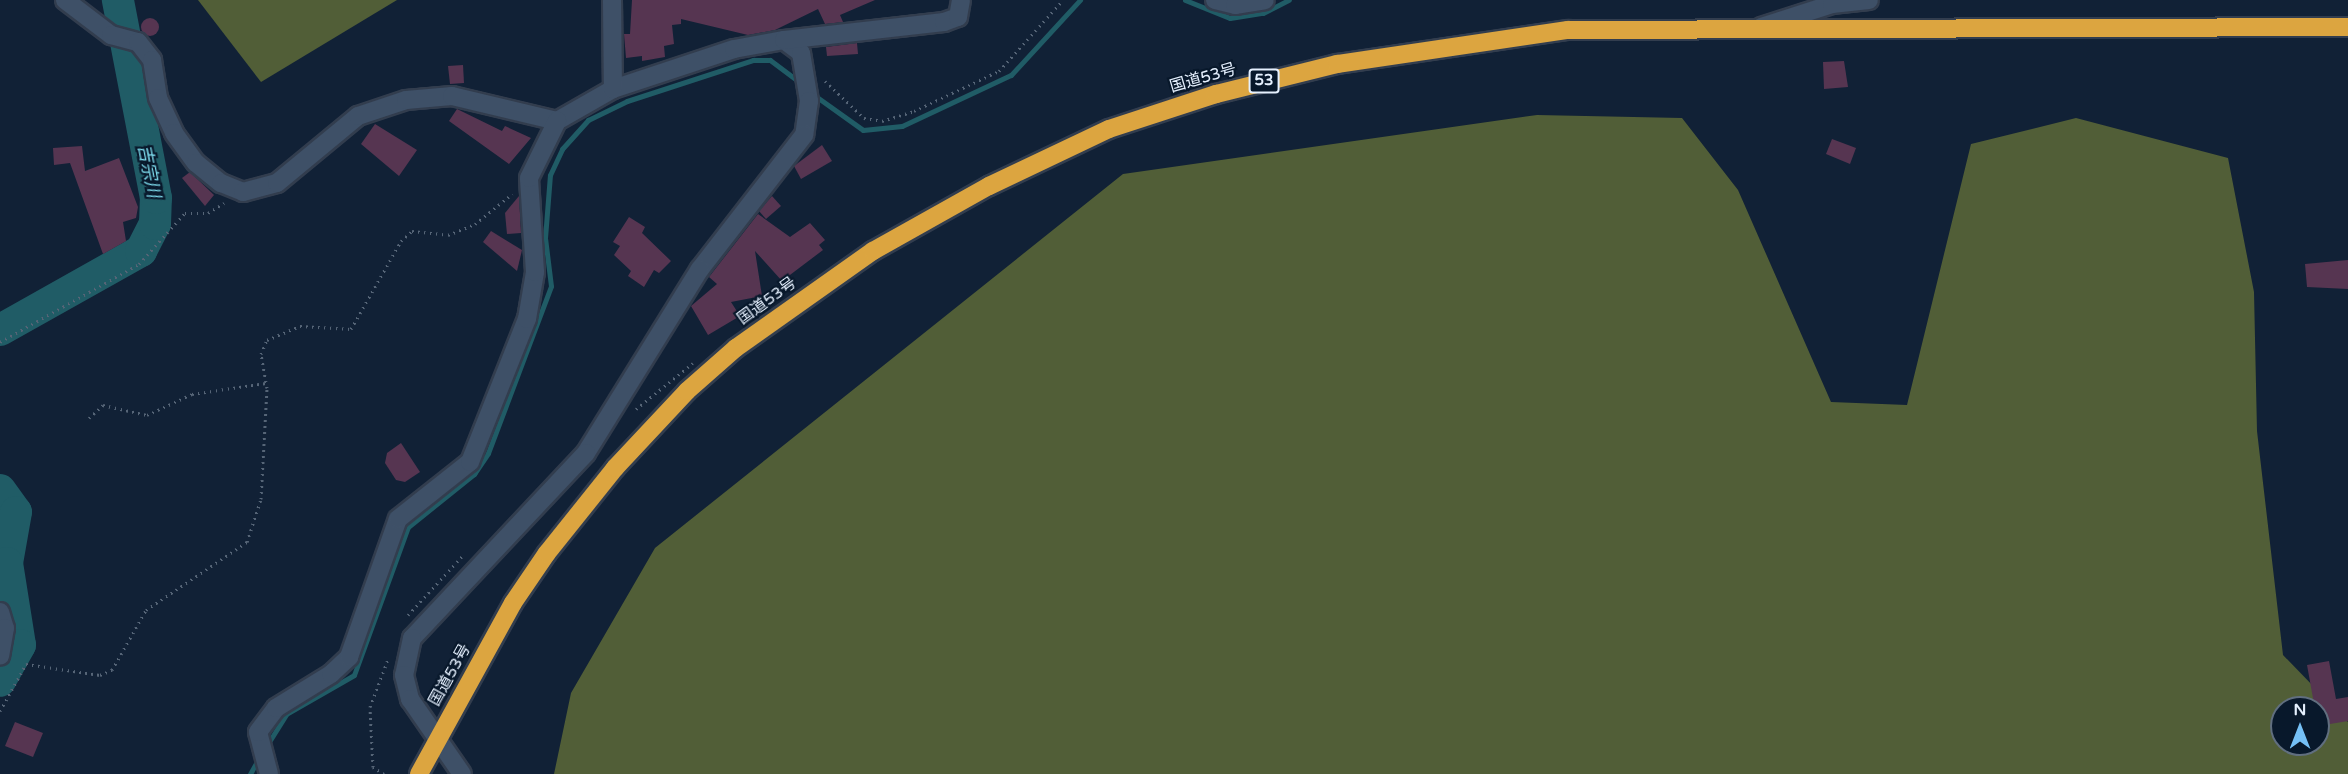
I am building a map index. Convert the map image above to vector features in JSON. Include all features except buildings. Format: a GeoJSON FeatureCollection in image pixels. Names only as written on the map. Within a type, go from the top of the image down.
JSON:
{"type":"FeatureCollection","features":[{"type":"Feature","properties":{"kind":"highway","name":"国道53号"},"geometry":{"type":"LineString","coordinates":[[419,774],[438,737],[547,553],[648,430],[736,348],[800,300],[989,186],[1119,125],[1337,64],[1568,30],[2348,27]]}},
{"type":"Feature","properties":{"kind":"street"},"geometry":{"type":"LineString","coordinates":[[65,0],[152,60],[158,98],[174,133],[196,163],[243,192],[277,183],[358,116],[406,100],[453,96],[557,121]]}},
{"type":"Feature","properties":{"kind":"street"},"geometry":{"type":"LineString","coordinates":[[612,0],[613,89]]}},
{"type":"Feature","properties":{"kind":"street"},"geometry":{"type":"LineString","coordinates":[[268,770],[258,732],[276,708],[331,674],[349,657],[398,519],[470,462],[527,319],[535,272],[529,178],[557,121],[613,89],[734,49],[784,40],[944,22],[958,17],[961,0]]}},
{"type":"Feature","properties":{"kind":"street"},"geometry":{"type":"LineString","coordinates":[[1215,0],[1235,5],[1265,0]]}},
{"type":"Feature","properties":{"kind":"street"},"geometry":{"type":"LineString","coordinates":[[1758,28],[1832,4],[1869,0]]}},
{"type":"Feature","properties":{"kind":"street"},"geometry":{"type":"LineString","coordinates":[[462,774],[410,699],[404,675],[412,638],[586,453],[625,397],[700,269],[804,135],[809,100],[801,53],[784,40]]}},
{"type":"Feature","properties":{"kind":"street"},"geometry":{"type":"LineString","coordinates":[[0,612],[5,628],[0,656]]}},
{"type":"Feature","properties":{"kind":"path"},"geometry":{"type":"LineString","coordinates":[[803,66],[864,118],[882,121],[999,71],[1063,0]]}},
{"type":"Feature","properties":{"kind":"path"},"geometry":{"type":"LineString","coordinates":[[0,711],[26,664],[100,675],[112,670],[147,610],[247,542],[261,499],[266,383],[261,354],[267,340],[300,326],[351,329],[401,241],[412,231],[448,235],[475,224],[503,206],[529,178]]}},
{"type":"Feature","properties":{"kind":"path"},"geometry":{"type":"LineString","coordinates":[[0,342],[138,264],[161,245],[174,221],[185,213],[221,206],[234,188]]}},
{"type":"Feature","properties":{"kind":"path"},"geometry":{"type":"LineString","coordinates":[[89,418],[103,405],[147,415],[192,394],[266,383]]}},
{"type":"Feature","properties":{"kind":"green space"},"geometry":{"type":"Polygon","coordinates":[[[198,0],[397,0],[261,82],[198,0]]]}},
{"type":"Feature","properties":{"kind":"green space"},"geometry":{"type":"Polygon","coordinates":[[[1537,115],[1682,118],[1738,190],[1831,402],[1907,405],[1971,144],[2076,118],[2228,158],[2254,292],[2257,431],[2283,655],[2323,696],[2270,696],[2270,756],[2330,756],[2330,703],[2348,722],[2348,774],[554,774],[571,693],[655,548],[1123,174],[1537,115]]]}},
{"type":"Feature","properties":{"kind":"waterway","name":"吉宗川"},"geometry":{"type":"LineString","coordinates":[[0,330],[141,251],[155,224],[156,198],[118,0]]}},
{"type":"Feature","properties":{"kind":"waterway"},"geometry":{"type":"LineString","coordinates":[[814,95],[863,130],[902,126],[1011,75],[1080,0]]}},
{"type":"Feature","properties":{"kind":"waterway"},"geometry":{"type":"LineString","coordinates":[[1185,0],[1230,18],[1263,13],[1289,0]]}},
{"type":"Feature","properties":{"kind":"waterway"},"geometry":{"type":"LineString","coordinates":[[267,745],[286,714],[354,675],[408,527],[474,474],[488,453],[551,286],[545,238],[550,175],[562,149],[588,120],[627,101],[753,60],[770,60],[800,83]]}},
{"type":"Feature","properties":{"kind":"waterway","name":"吉宗川"},"geometry":{"type":"LineString","coordinates":[[0,490],[16,512],[7,563],[20,645],[0,681]]}},
{"type":"Feature","properties":{"kind":"waterway"},"geometry":{"type":"LineString","coordinates":[[250,774],[259,758]]}}]}
